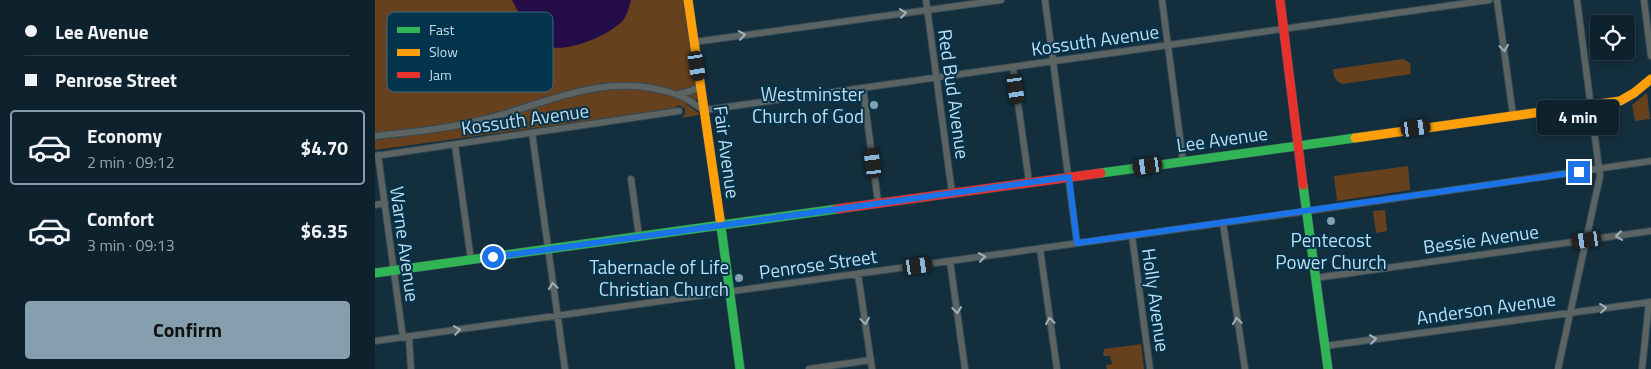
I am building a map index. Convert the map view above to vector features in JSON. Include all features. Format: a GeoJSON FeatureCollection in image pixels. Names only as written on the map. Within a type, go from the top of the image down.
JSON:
{"type":"FeatureCollection","features":[{"type":"Feature","properties":{"kind":"street","name":"Fair Avenue"},"geometry":{"type":"LineString","coordinates":[[688,0],[740,369]]}},
{"type":"Feature","properties":{"kind":"street","name":"Red Bud Avenue"},"geometry":{"type":"LineString","coordinates":[[926,0],[952,193]]}},
{"type":"Feature","properties":{"kind":"street"},"geometry":{"type":"LineString","coordinates":[[694,42],[1001,0]]}},
{"type":"Feature","properties":{"kind":"street"},"geometry":{"type":"LineString","coordinates":[[1045,0],[1077,243]]}},
{"type":"Feature","properties":{"kind":"street"},"geometry":{"type":"LineString","coordinates":[[1162,0],[1183,161]]}},
{"type":"Feature","properties":{"kind":"street"},"geometry":{"type":"LineString","coordinates":[[1280,0],[1297,145],[1328,369]]}},
{"type":"Feature","properties":{"kind":"street","name":"Kossuth Avenue"},"geometry":{"type":"LineString","coordinates":[[705,110],[1489,0]]}},
{"type":"Feature","properties":{"kind":"street"},"geometry":{"type":"LineString","coordinates":[[1497,0],[1513,115]]}},
{"type":"Feature","properties":{"kind":"street"},"geometry":{"type":"LineString","coordinates":[[1558,369],[1600,176],[1577,0]]}},
{"type":"Feature","properties":{"kind":"street"},"geometry":{"type":"LineString","coordinates":[[1644,0],[1651,56]]}},
{"type":"Feature","properties":{"kind":"street"},"geometry":{"type":"LineString","coordinates":[[1013,67],[1029,182]]}},
{"type":"Feature","properties":{"kind":"street","name":"Lee Avenue"},"geometry":{"type":"LineString","coordinates":[[375,273],[1590,104],[1626,98],[1651,79]]}},
{"type":"Feature","properties":{"kind":"street"},"geometry":{"type":"LineString","coordinates":[[375,136],[417,132],[482,120],[582,89],[603,86],[645,87],[678,94],[705,110]]}},
{"type":"Feature","properties":{"kind":"street"},"geometry":{"type":"LineString","coordinates":[[678,94],[701,86]]}},
{"type":"Feature","properties":{"kind":"street"},"geometry":{"type":"LineString","coordinates":[[863,88],[878,202]]}},
{"type":"Feature","properties":{"kind":"street","name":"Kossuth Avenue"},"geometry":{"type":"LineString","coordinates":[[376,156],[679,112]]}},
{"type":"Feature","properties":{"kind":"street"},"geometry":{"type":"LineString","coordinates":[[532,133],[565,369]]}},
{"type":"Feature","properties":{"kind":"street"},"geometry":{"type":"LineString","coordinates":[[455,145],[471,260]]}},
{"type":"Feature","properties":{"kind":"street","name":"Warne Avenue"},"geometry":{"type":"LineString","coordinates":[[376,156],[411,369]]}},
{"type":"Feature","properties":{"kind":"street","name":"Penrose Street"},"geometry":{"type":"LineString","coordinates":[[375,341],[1306,212],[1651,161]]}},
{"type":"Feature","properties":{"kind":"street"},"geometry":{"type":"LineString","coordinates":[[631,179],[639,236]]}},
{"type":"Feature","properties":{"kind":"street"},"geometry":{"type":"LineString","coordinates":[[375,205],[385,203]]}},
{"type":"Feature","properties":{"kind":"street"},"geometry":{"type":"LineString","coordinates":[[1223,223],[1245,369]]}},
{"type":"Feature","properties":{"kind":"street","name":"Bessie Avenue"},"geometry":{"type":"LineString","coordinates":[[1315,278],[1651,231]]}},
{"type":"Feature","properties":{"kind":"street","name":"Holly Avenue"},"geometry":{"type":"LineString","coordinates":[[1132,236],[1150,369]]}},
{"type":"Feature","properties":{"kind":"street"},"geometry":{"type":"LineString","coordinates":[[1041,248],[1057,369]]}},
{"type":"Feature","properties":{"kind":"street"},"geometry":{"type":"LineString","coordinates":[[951,261],[965,369]]}},
{"type":"Feature","properties":{"kind":"street"},"geometry":{"type":"LineString","coordinates":[[858,274],[872,369]]}},
{"type":"Feature","properties":{"kind":"street"},"geometry":{"type":"LineString","coordinates":[[1642,369],[1650,302]]}},
{"type":"Feature","properties":{"kind":"street","name":"Anderson Avenue"},"geometry":{"type":"LineString","coordinates":[[1325,346],[1650,302]]}},
{"type":"Feature","properties":{"kind":"street"},"geometry":{"type":"LineString","coordinates":[[809,369],[871,360]]}},
{"type":"Feature","properties":{"kind":"shaded area"},"geometry":{"type":"Polygon","coordinates":[[[375,0],[683,0],[698,99],[686,104],[699,113],[699,115],[682,118],[685,114],[685,109],[679,105],[673,109],[375,150],[375,0]]]}},
{"type":"Feature","properties":{"kind":"shaded area"},"geometry":{"type":"Polygon","coordinates":[[[512,0],[631,0],[624,19],[610,31],[589,41],[566,47],[553,47],[553,12],[518,12],[512,0]]]}},
{"type":"Feature","properties":{"kind":"shaded area"},"geometry":{"type":"Polygon","coordinates":[[[1403,59],[1410,63],[1411,74],[1343,84],[1335,79],[1333,69],[1403,59]]]}},
{"type":"Feature","properties":{"kind":"shaded area"},"geometry":{"type":"Polygon","coordinates":[[[1647,93],[1650,119],[1635,121],[1632,105],[1647,93]]]}},
{"type":"Feature","properties":{"kind":"shaded area"},"geometry":{"type":"Polygon","coordinates":[[[1408,166],[1410,190],[1337,201],[1334,176],[1408,166]]]}},
{"type":"Feature","properties":{"kind":"shaded area"},"geometry":{"type":"Polygon","coordinates":[[[1385,210],[1387,231],[1376,233],[1373,211],[1385,210]]]}},
{"type":"Feature","properties":{"kind":"shaded area"},"geometry":{"type":"Polygon","coordinates":[[[1141,344],[1144,369],[1107,369],[1106,365],[1112,364],[1110,356],[1103,356],[1104,349],[1141,344]]]}},
{"type":"Feature","properties":{"kind":"traffic: fast"},"geometry":{"type":"LineString","coordinates":[[1101,173],[1355,138]]}},
{"type":"Feature","properties":{"kind":"traffic: fast"},"geometry":{"type":"LineString","coordinates":[[1303,185],[1328,369]]}},
{"type":"Feature","properties":{"kind":"traffic: fast"},"geometry":{"type":"LineString","coordinates":[[375,273],[837,209]]}},
{"type":"Feature","properties":{"kind":"traffic: fast"},"geometry":{"type":"LineString","coordinates":[[720,219],[740,369]]}},
{"type":"Feature","properties":{"kind":"traffic: slow"},"geometry":{"type":"LineString","coordinates":[[688,0],[720,219]]}},
{"type":"Feature","properties":{"kind":"traffic: slow"},"geometry":{"type":"LineString","coordinates":[[1355,138],[1620,101],[1634,93],[1651,79]]}},
{"type":"Feature","properties":{"kind":"traffic: jam"},"geometry":{"type":"LineString","coordinates":[[1280,0],[1303,185]]}},
{"type":"Feature","properties":{"kind":"traffic: jam"},"geometry":{"type":"LineString","coordinates":[[837,209],[1101,173]]}},
{"type":"Feature","properties":{"kind":"place","name":"Westminster Church of God"},"geometry":{"type":"Point","coordinates":[874,105]}},
{"type":"Feature","properties":{"kind":"place","name":"Pentecost Power Church"},"geometry":{"type":"Point","coordinates":[1331,221]}},
{"type":"Feature","properties":{"kind":"place","name":"Tabernacle of Life Christian Church"},"geometry":{"type":"Point","coordinates":[739,278]}},
{"type":"Feature","properties":{"kind":"route"},"geometry":{"type":"LineString","coordinates":[[493,257],[878,202],[1069,177],[1077,243],[1579,172]]}}]}
